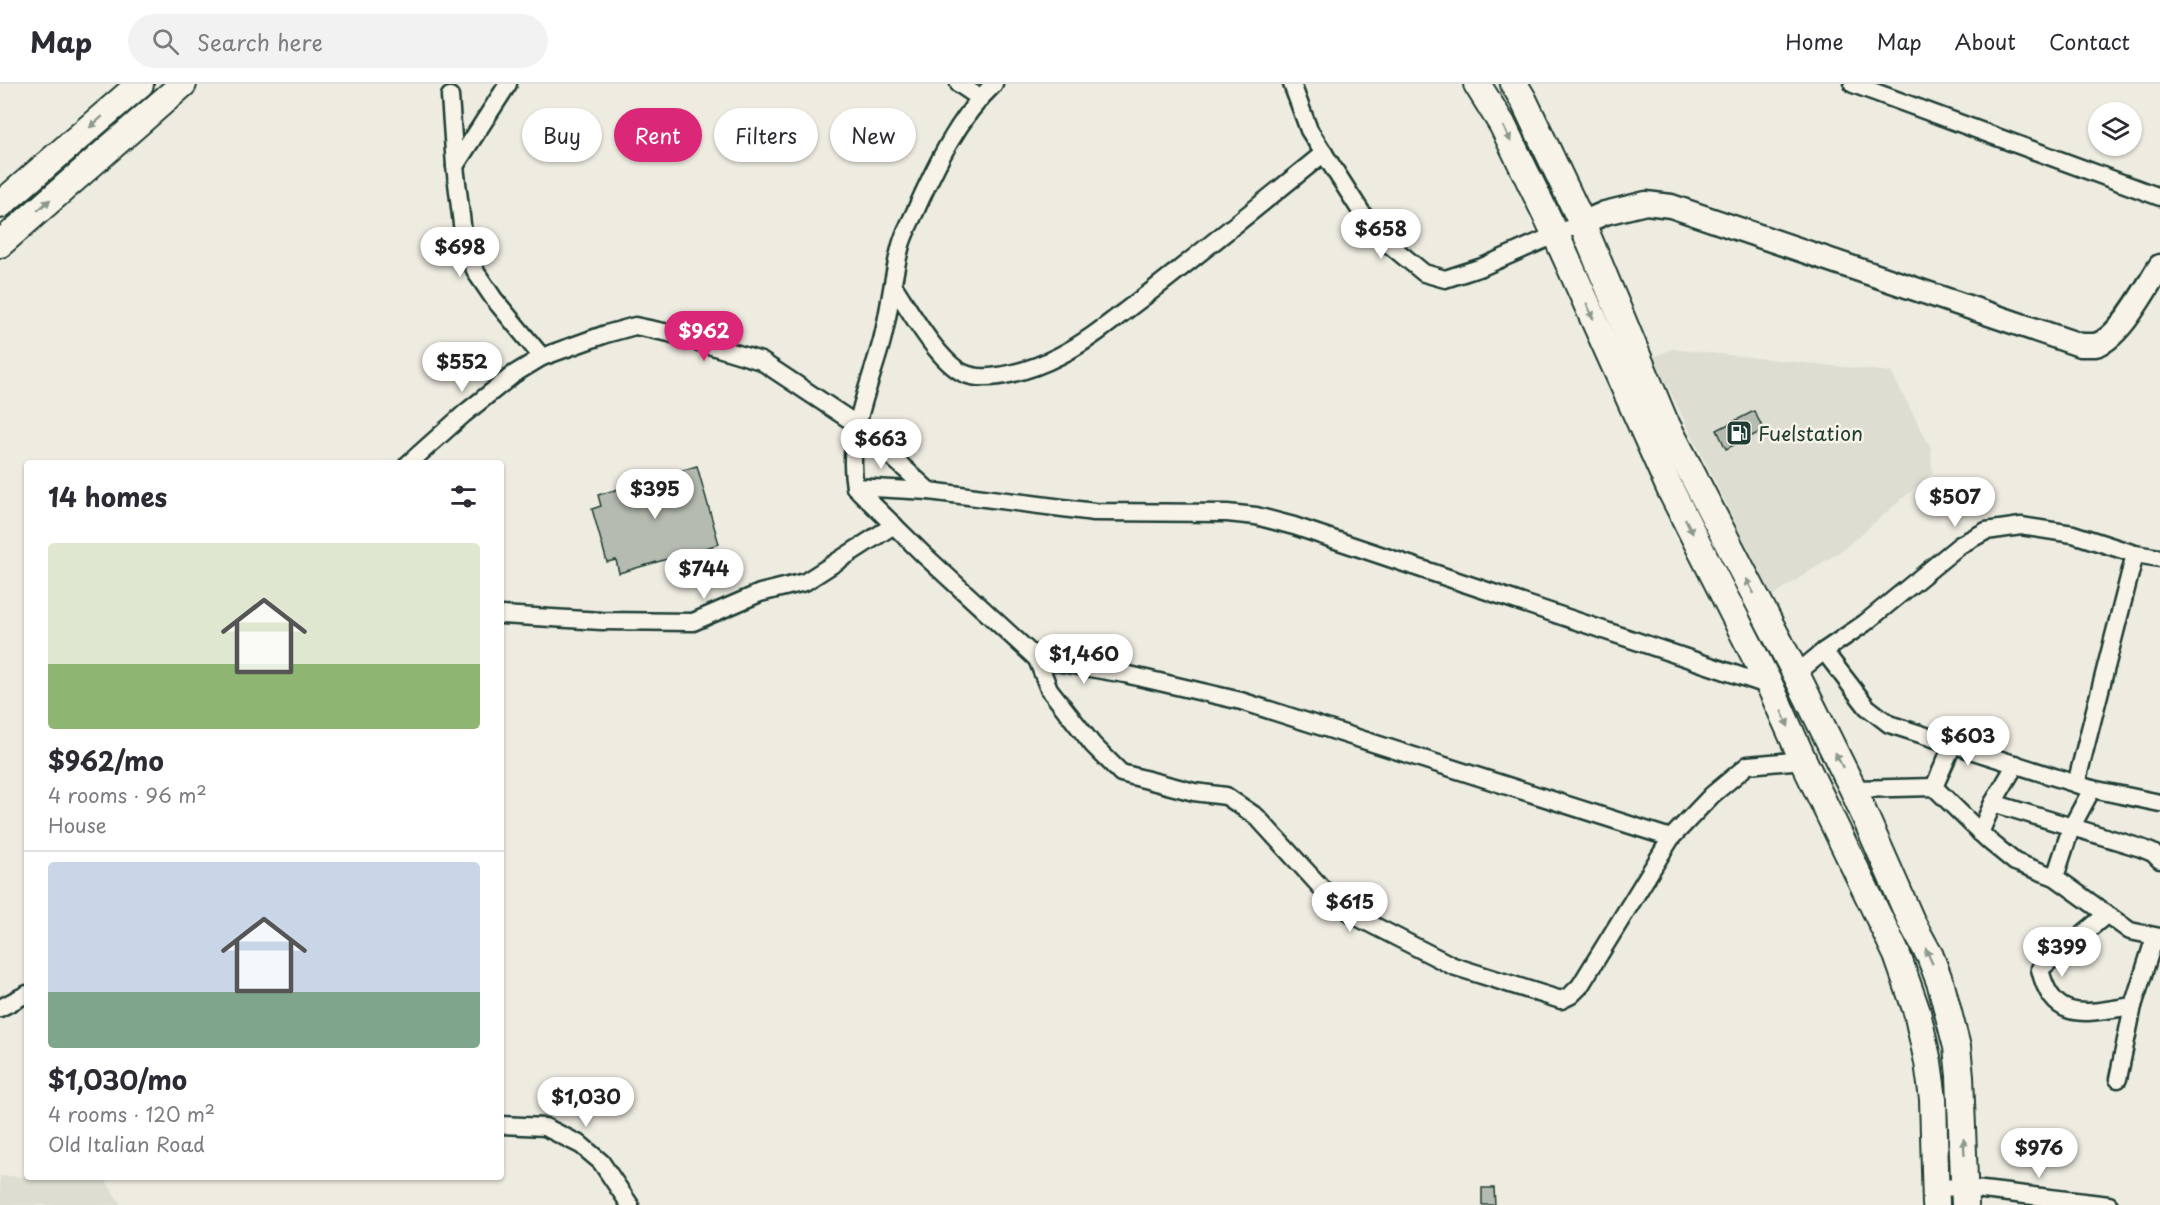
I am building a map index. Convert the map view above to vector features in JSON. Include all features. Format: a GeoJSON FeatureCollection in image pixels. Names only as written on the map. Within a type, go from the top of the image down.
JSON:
{"type":"FeatureCollection","features":[{"type":"Feature","properties":{"kind":"main road"},"geometry":{"type":"LineString","coordinates":[[0,205],[140,84]]}},
{"type":"Feature","properties":{"kind":"main road"},"geometry":{"type":"LineString","coordinates":[[0,244],[183,84]]}},
{"type":"Feature","properties":{"kind":"main road"},"geometry":{"type":"LineString","coordinates":[[1477,84],[1502,124],[1556,235],[1654,425],[1694,479],[1796,674],[1853,789],[1912,923],[1929,956],[1947,1006],[1957,1047],[1965,1196]]}},
{"type":"Feature","properties":{"kind":"main road"},"geometry":{"type":"LineString","coordinates":[[1514,84],[1582,223],[1654,425],[1671,491],[1770,686],[1897,955],[1917,1012],[1925,1044],[1933,1099],[1936,1196]]}},
{"type":"Feature","properties":{"kind":"main road"},"geometry":{"type":"LineString","coordinates":[[1671,491],[1694,479]]}},
{"type":"Feature","properties":{"kind":"street"},"geometry":{"type":"LineString","coordinates":[[455,166],[508,84]]}},
{"type":"Feature","properties":{"kind":"street"},"geometry":{"type":"LineString","coordinates":[[959,84],[980,98]]}},
{"type":"Feature","properties":{"kind":"street"},"geometry":{"type":"LineString","coordinates":[[994,84],[980,98],[962,123],[930,177],[901,243],[881,342],[856,424],[852,471],[855,486],[1037,659],[1049,688],[1093,745],[1121,773],[1194,792],[1226,796],[1257,817],[1329,896],[1355,916],[1453,966],[1561,1000],[1571,995],[1580,986],[1671,838],[1712,795],[1748,765],[1803,760]]}},
{"type":"Feature","properties":{"kind":"street"},"geometry":{"type":"LineString","coordinates":[[1292,84],[1309,130],[1374,232],[1424,273],[1445,279],[1482,267],[1605,213],[1646,203],[1671,206],[2080,345],[2096,345],[2106,340],[2123,324],[2160,266]]}},
{"type":"Feature","properties":{"kind":"street"},"geometry":{"type":"LineString","coordinates":[[1853,84],[2160,197]]}},
{"type":"Feature","properties":{"kind":"street"},"geometry":{"type":"LineString","coordinates":[[450,96],[455,166],[465,249],[477,274],[494,299],[542,357]]}},
{"type":"Feature","properties":{"kind":"street"},"geometry":{"type":"LineString","coordinates":[[892,285],[945,361],[964,374],[1004,375],[1041,364],[1077,345],[1133,305],[1324,153]]}},
{"type":"Feature","properties":{"kind":"street"},"geometry":{"type":"LineString","coordinates":[[412,460],[514,374],[542,357],[635,326],[669,333],[761,361],[856,424],[928,491]]}},
{"type":"Feature","properties":{"kind":"street"},"geometry":{"type":"LineString","coordinates":[[855,486],[928,491],[1094,512],[1227,513],[1256,516],[1305,530],[1770,686]]}},
{"type":"Feature","properties":{"kind":"street"},"geometry":{"type":"LineString","coordinates":[[504,615],[602,621],[693,622],[760,593],[805,582],[894,525]]}},
{"type":"Feature","properties":{"kind":"street"},"geometry":{"type":"LineString","coordinates":[[1796,674],[1824,651],[1865,623],[1960,545],[1986,531],[2021,526],[2073,534],[2135,554],[2160,558]]}},
{"type":"Feature","properties":{"kind":"street"},"geometry":{"type":"LineString","coordinates":[[2076,784],[2135,554]]}},
{"type":"Feature","properties":{"kind":"street"},"geometry":{"type":"LineString","coordinates":[[1824,651],[1867,707],[1889,724],[2092,789],[2160,803]]}},
{"type":"Feature","properties":{"kind":"street"},"geometry":{"type":"LineString","coordinates":[[1037,659],[1125,674],[1241,701],[1671,838]]}},
{"type":"Feature","properties":{"kind":"street"},"geometry":{"type":"LineString","coordinates":[[1934,787],[1953,744]]}},
{"type":"Feature","properties":{"kind":"street"},"geometry":{"type":"LineString","coordinates":[[1980,833],[1993,803],[2016,764]]}},
{"type":"Feature","properties":{"kind":"street"},"geometry":{"type":"LineString","coordinates":[[1853,789],[1934,787],[1980,833],[2014,862],[2055,877],[2130,931],[2157,937],[2133,1006],[2118,1079]]}},
{"type":"Feature","properties":{"kind":"street"},"geometry":{"type":"LineString","coordinates":[[2055,877],[2072,828],[2092,789]]}},
{"type":"Feature","properties":{"kind":"street"},"geometry":{"type":"LineString","coordinates":[[1993,803],[2141,848],[2153,853],[2160,860]]}},
{"type":"Feature","properties":{"kind":"street"},"geometry":{"type":"LineString","coordinates":[[2106,915],[2040,969],[2043,980],[2057,1002],[2066,1009],[2080,1014],[2133,1006]]}},
{"type":"Feature","properties":{"kind":"street"},"geometry":{"type":"LineString","coordinates":[[0,1008],[24,996]]}},
{"type":"Feature","properties":{"kind":"street"},"geometry":{"type":"LineString","coordinates":[[504,1125],[545,1127],[581,1145],[601,1162],[630,1205]]}},
{"type":"Feature","properties":{"kind":"street"},"geometry":{"type":"LineString","coordinates":[[1936,1196],[2109,1205]]}},
{"type":"Feature","properties":{"kind":"shaded area"},"geometry":{"type":"Polygon","coordinates":[[[1672,349],[1891,372],[1931,448],[1932,473],[1845,548],[1772,596],[1653,357],[1672,349]]]}},
{"type":"Feature","properties":{"kind":"shaded area"},"geometry":{"type":"Polygon","coordinates":[[[0,1176],[24,1177],[24,1180],[106,1180],[121,1205],[0,1205],[0,1176]]]}},
{"type":"Feature","properties":{"kind":"building"},"geometry":{"type":"Polygon","coordinates":[[[1754,411],[1764,430],[1726,449],[1717,430],[1754,411]]]}},
{"type":"Feature","properties":{"kind":"building"},"geometry":{"type":"Polygon","coordinates":[[[697,466],[719,544],[619,573],[616,560],[607,562],[592,509],[601,506],[598,495],[697,466]]]}},
{"type":"Feature","properties":{"kind":"building"},"geometry":{"type":"Polygon","coordinates":[[[1482,1188],[1494,1188],[1495,1205],[1482,1205],[1482,1188]]]}},
{"type":"Feature","properties":{"kind":"place","name":"Fuelstation"},"geometry":{"type":"Point","coordinates":[1739,433]}}]}
